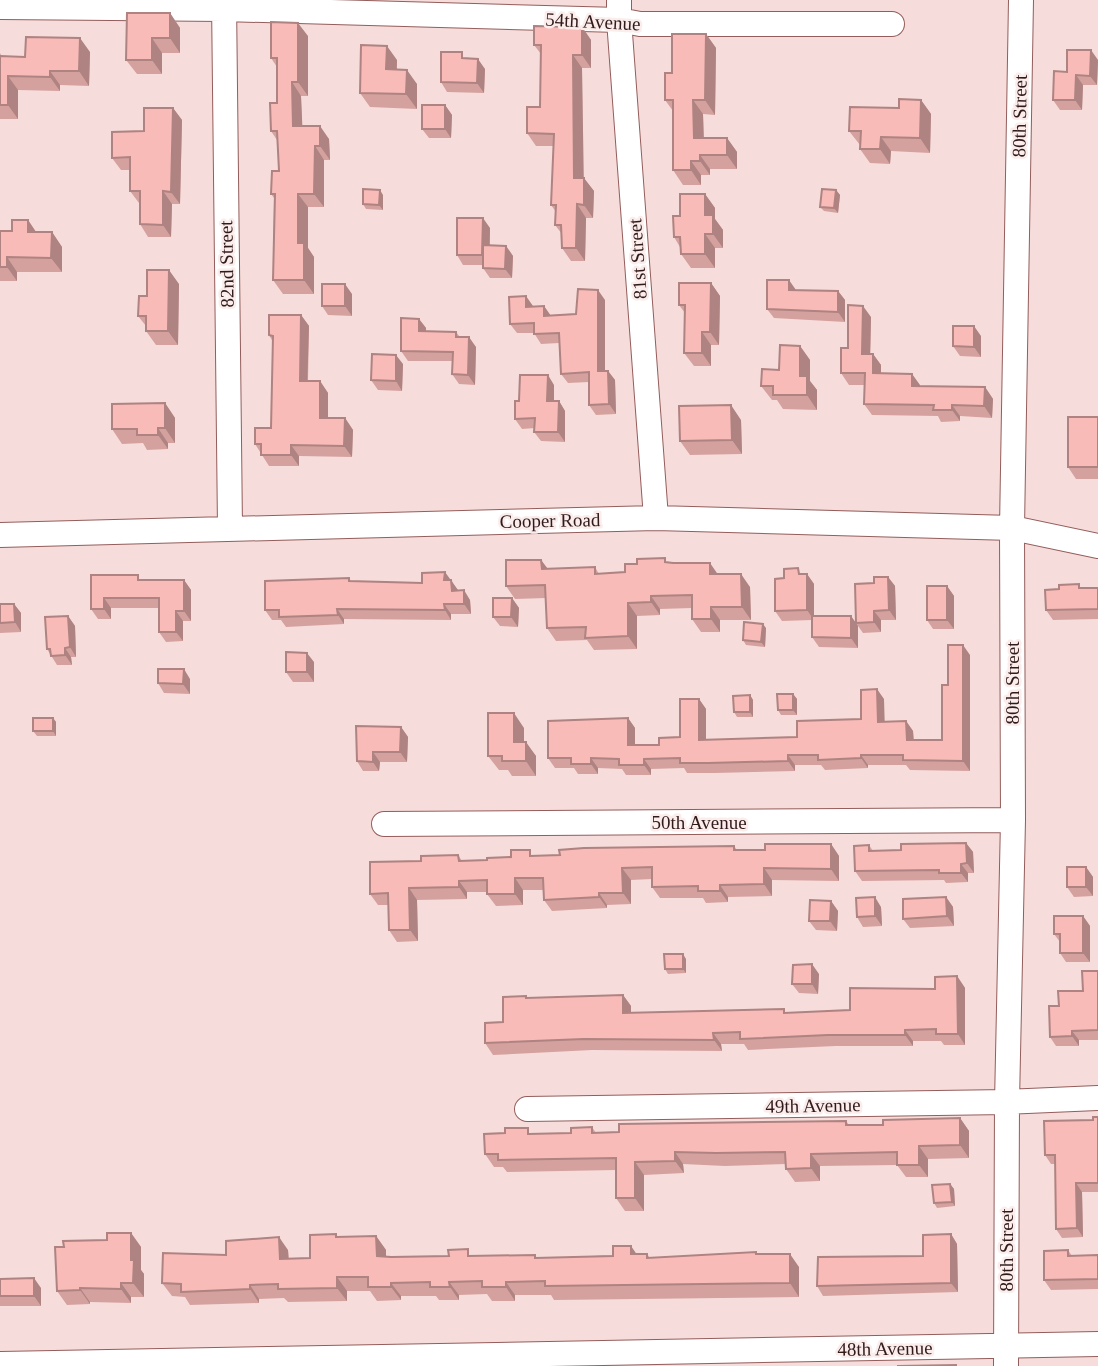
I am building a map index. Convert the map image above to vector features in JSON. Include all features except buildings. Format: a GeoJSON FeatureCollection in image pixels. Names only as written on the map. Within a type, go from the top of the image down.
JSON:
{"type":"FeatureCollection","features":[{"type":"Feature","properties":{"kind":"street","name":"80th Street"},"geometry":{"type":"LineString","coordinates":[[1006,1356],[1007,1102],[1013,820],[1012,528],[1021,0]]}},
{"type":"Feature","properties":{"kind":"street","name":"54th Avenue"},"geometry":{"type":"LineString","coordinates":[[0,6],[224,5],[619,10],[640,24],[892,24]]}},
{"type":"Feature","properties":{"kind":"street","name":"82nd Street"},"geometry":{"type":"LineString","coordinates":[[224,5],[230,528]]}},
{"type":"Feature","properties":{"kind":"street","name":"81st Street"},"geometry":{"type":"LineString","coordinates":[[619,10],[656,518]]}},
{"type":"Feature","properties":{"kind":"street","name":"Cooper Road"},"geometry":{"type":"LineString","coordinates":[[0,535],[656,518],[1012,528],[1098,545]]}},
{"type":"Feature","properties":{"kind":"street","name":"50th Avenue"},"geometry":{"type":"LineString","coordinates":[[384,824],[1013,820]]}},
{"type":"Feature","properties":{"kind":"street","name":"49th Avenue"},"geometry":{"type":"LineString","coordinates":[[527,1109],[1007,1102],[1098,1098]]}},
{"type":"Feature","properties":{"kind":"street","name":"48th Avenue"},"geometry":{"type":"LineString","coordinates":[[0,1364],[1006,1356],[1098,1344]]}}]}
